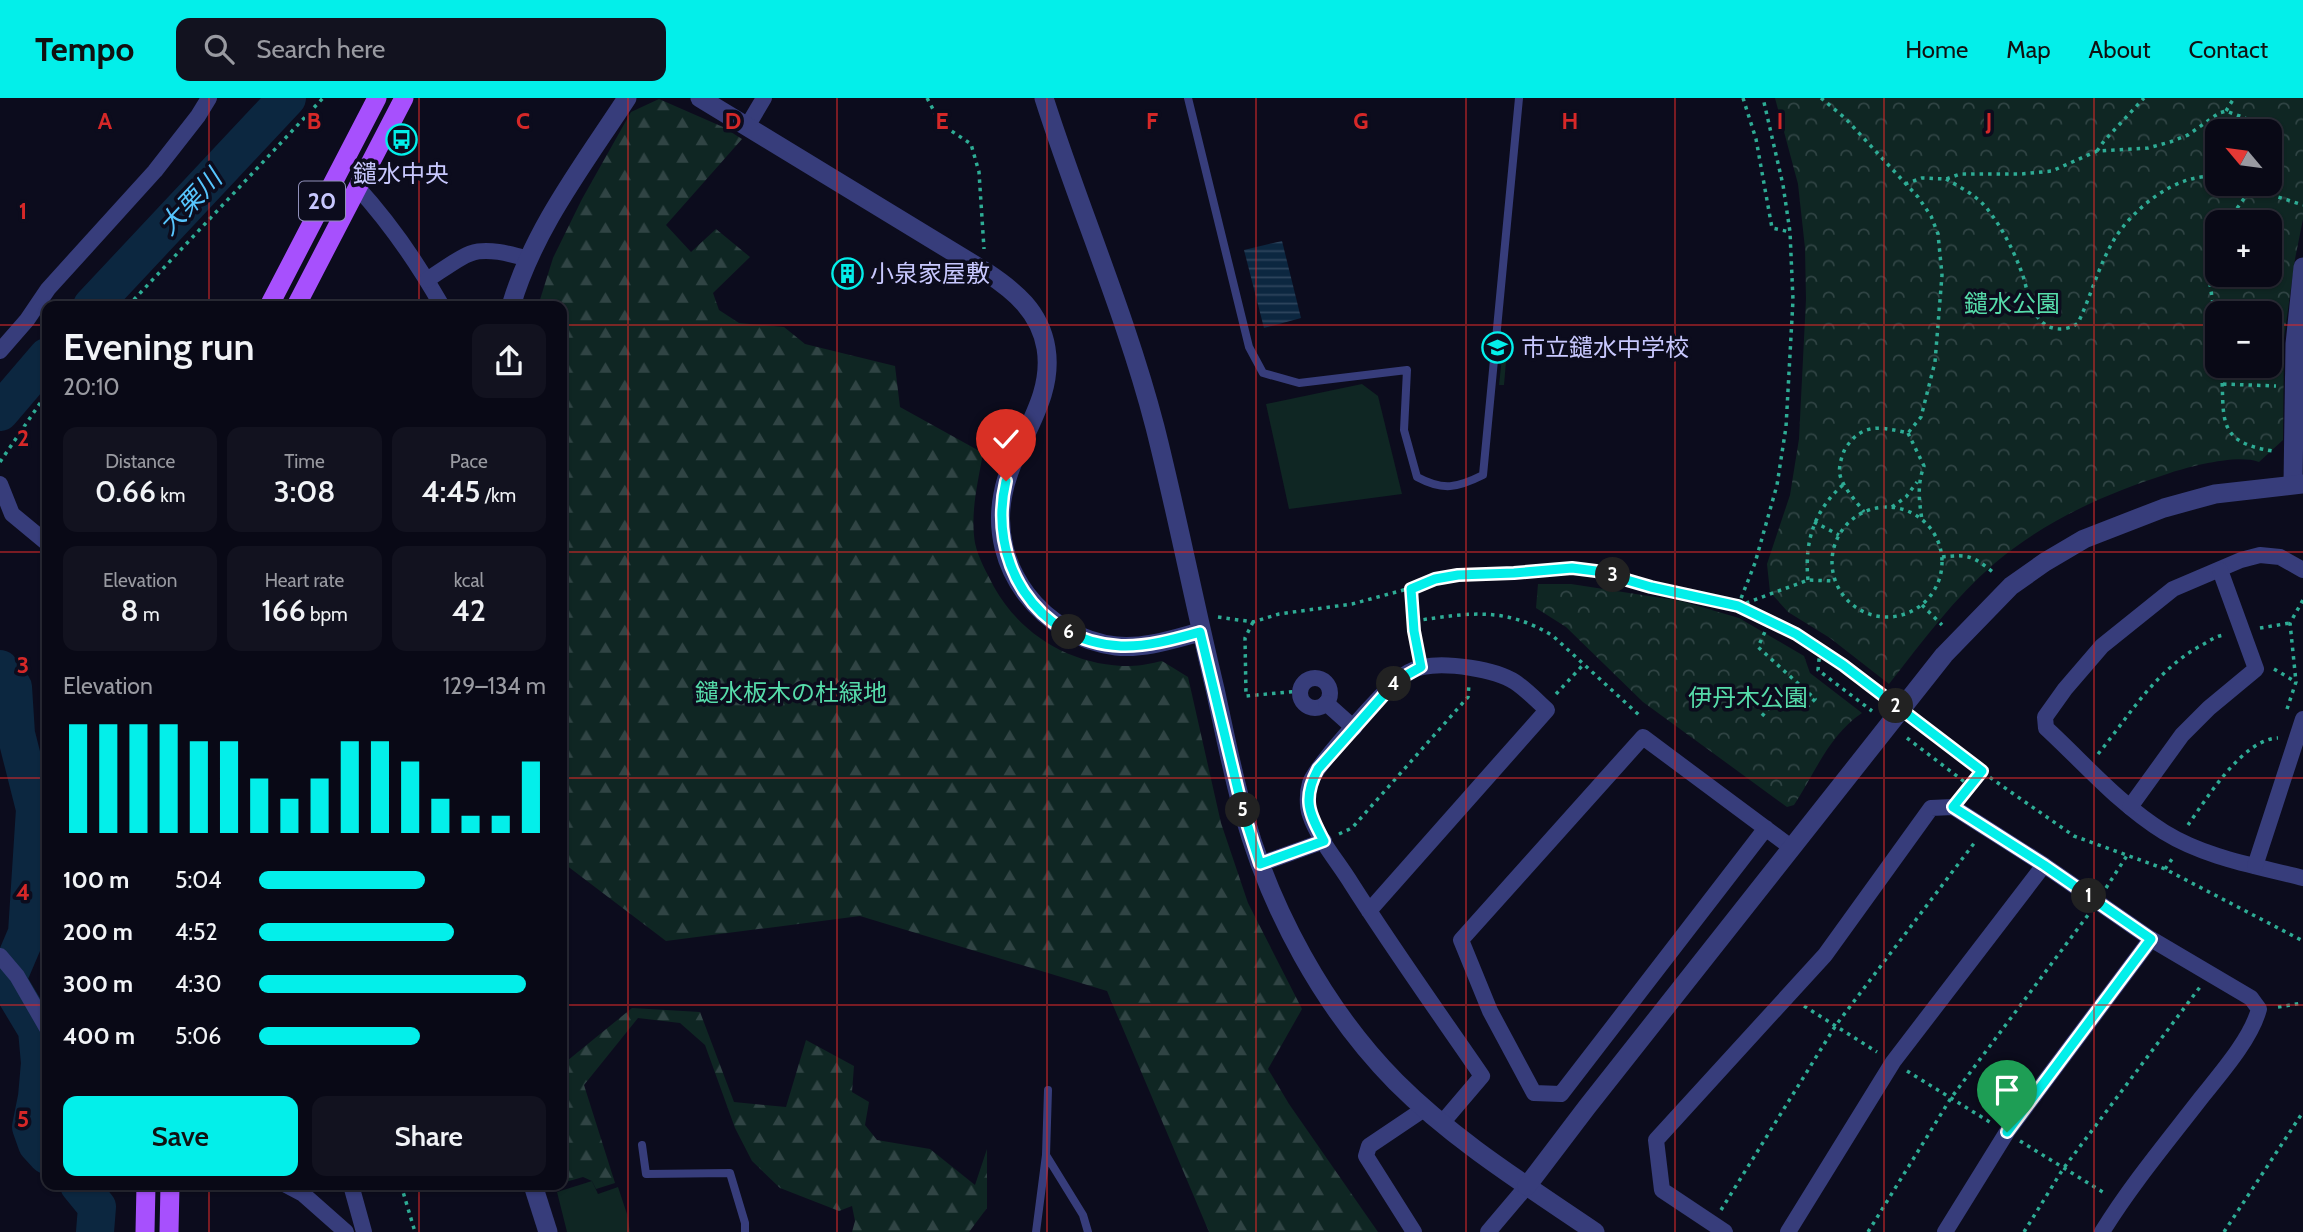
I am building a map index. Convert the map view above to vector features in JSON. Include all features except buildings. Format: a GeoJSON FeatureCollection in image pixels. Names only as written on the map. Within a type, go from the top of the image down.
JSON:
{"type":"FeatureCollection","features":[{"type":"Feature","properties":{"kind":"main road","name":"20"},"geometry":{"type":"LineString","coordinates":[[272,301],[377,98]]}},
{"type":"Feature","properties":{"kind":"main road","name":"20"},"geometry":{"type":"LineString","coordinates":[[299,301],[404,98]]}},
{"type":"Feature","properties":{"kind":"main road"},"geometry":{"type":"LineString","coordinates":[[145,1232],[146,1190]]}},
{"type":"Feature","properties":{"kind":"main road"},"geometry":{"type":"LineString","coordinates":[[169,1232],[170,1190]]}},
{"type":"Feature","properties":{"kind":"street"},"geometry":{"type":"LineString","coordinates":[[0,351],[27,320],[48,289],[156,171],[209,98]]}},
{"type":"Feature","properties":{"kind":"street"},"geometry":{"type":"LineString","coordinates":[[513,301],[529,259],[563,195],[627,98]]}},
{"type":"Feature","properties":{"kind":"street"},"geometry":{"type":"LineString","coordinates":[[700,98],[986,272],[1008,286],[1025,302],[1038,323],[1046,347],[1046,383],[1006,481],[1001,508],[1004,547],[1019,584],[1031,603],[1057,625],[1094,642],[1119,646],[1140,645],[1200,632]]}},
{"type":"Feature","properties":{"kind":"street"},"geometry":{"type":"LineString","coordinates":[[748,125],[764,98]]}},
{"type":"Feature","properties":{"kind":"street"},"geometry":{"type":"LineString","coordinates":[[1044,98],[1130,342],[1155,427],[1243,811],[1260,864],[1299,946],[1342,1016],[1370,1053],[1424,1108],[1527,1186],[1595,1232]]}},
{"type":"Feature","properties":{"kind":"street"},"geometry":{"type":"LineString","coordinates":[[357,187],[379,210],[439,301]]}},
{"type":"Feature","properties":{"kind":"street"},"geometry":{"type":"LineString","coordinates":[[427,280],[471,252],[495,250],[529,259]]}},
{"type":"Feature","properties":{"kind":"street"},"geometry":{"type":"LineString","coordinates":[[1488,1232],[1944,655],[2011,586],[2084,539],[2164,508],[2215,495],[2298,484],[2293,387],[2303,267]]}},
{"type":"Feature","properties":{"kind":"street"},"geometry":{"type":"LineString","coordinates":[[0,484],[12,514],[42,539]]}},
{"type":"Feature","properties":{"kind":"street"},"geometry":{"type":"LineString","coordinates":[[2303,570],[2280,557],[2260,555],[2241,560],[2173,589],[2102,646],[2065,689],[2045,718],[2046,728],[2130,807],[2165,832],[2211,854],[2303,878]]}},
{"type":"Feature","properties":{"kind":"street"},"geometry":{"type":"LineString","coordinates":[[2130,807],[2182,734],[2256,669],[2220,570]]}},
{"type":"Feature","properties":{"kind":"street"},"geometry":{"type":"LineString","coordinates":[[1368,911],[1547,710],[1509,679],[1493,672],[1440,665],[1421,667],[1396,681],[1318,769],[1310,783],[1310,815],[1324,841],[1368,911],[1482,1076],[1441,1123]]}},
{"type":"Feature","properties":{"kind":"street"},"geometry":{"type":"LineString","coordinates":[[1308,680],[1323,680],[1329,693],[1326,703],[1318,708],[1302,701],[1300,691],[1308,680]]}},
{"type":"Feature","properties":{"kind":"street"},"geometry":{"type":"LineString","coordinates":[[1326,703],[1354,728]]}},
{"type":"Feature","properties":{"kind":"street"},"geometry":{"type":"LineString","coordinates":[[2255,866],[2303,719]]}},
{"type":"Feature","properties":{"kind":"street"},"geometry":{"type":"LineString","coordinates":[[1587,1107],[1561,1094],[1534,1093],[1490,1012],[1461,940],[1643,737],[1792,848]]}},
{"type":"Feature","properties":{"kind":"street"},"geometry":{"type":"LineString","coordinates":[[1719,1228],[1662,1190],[1656,1140],[1825,955],[1931,808],[1953,807],[2044,865],[2151,939],[2251,999],[2259,1009],[2255,1021],[2222,1072],[2120,1202],[2102,1232]]}},
{"type":"Feature","properties":{"kind":"street"},"geometry":{"type":"LineString","coordinates":[[1561,1094],[1766,828]]}},
{"type":"Feature","properties":{"kind":"street"},"geometry":{"type":"LineString","coordinates":[[1260,864],[1324,841]]}},
{"type":"Feature","properties":{"kind":"street"},"geometry":{"type":"LineString","coordinates":[[1788,1232],[1893,1062],[2044,865]]}},
{"type":"Feature","properties":{"kind":"street"},"geometry":{"type":"LineString","coordinates":[[1945,1232],[2007,1132],[2151,939]]}},
{"type":"Feature","properties":{"kind":"street"},"geometry":{"type":"LineString","coordinates":[[0,956],[16,976],[42,1020]]}},
{"type":"Feature","properties":{"kind":"street"},"geometry":{"type":"LineString","coordinates":[[1414,1232],[1366,1156],[1369,1146],[1424,1108]]}},
{"type":"Feature","properties":{"kind":"street"},"geometry":{"type":"LineString","coordinates":[[294,1190],[346,1232]]}},
{"type":"Feature","properties":{"kind":"street"},"geometry":{"type":"LineString","coordinates":[[352,1190],[364,1232]]}},
{"type":"Feature","properties":{"kind":"street"},"geometry":{"type":"LineString","coordinates":[[535,1190],[548,1232]]}},
{"type":"Feature","properties":{"kind":"lane"},"geometry":{"type":"LineString","coordinates":[[1188,98],[1249,347],[1263,373],[1299,383],[1407,370],[1404,430],[1417,477],[1434,486],[1461,486],[1483,475],[1519,98]]}},
{"type":"Feature","properties":{"kind":"lane"},"geometry":{"type":"LineString","coordinates":[[1036,1232],[1046,1155],[1048,1090]]}},
{"type":"Feature","properties":{"kind":"lane"},"geometry":{"type":"LineString","coordinates":[[642,1145],[646,1174],[730,1173],[745,1223],[745,1232]]}},
{"type":"Feature","properties":{"kind":"lane"},"geometry":{"type":"LineString","coordinates":[[1046,1155],[1083,1215],[1088,1232]]}},
{"type":"Feature","properties":{"kind":"path"},"geometry":{"type":"LineString","coordinates":[[133,301],[323,98]]}},
{"type":"Feature","properties":{"kind":"path"},"geometry":{"type":"LineString","coordinates":[[927,98],[941,124],[971,144],[978,172],[986,272]]}},
{"type":"Feature","properties":{"kind":"path"},"geometry":{"type":"LineString","coordinates":[[1744,98],[1756,139],[1772,228],[1790,232]]}},
{"type":"Feature","properties":{"kind":"path"},"geometry":{"type":"LineString","coordinates":[[1738,606],[1755,562],[1777,485],[1786,427],[1793,300],[1790,232],[1783,186],[1763,98]]}},
{"type":"Feature","properties":{"kind":"path"},"geometry":{"type":"LineString","coordinates":[[1821,98],[1845,118],[1905,184],[1931,216],[1938,234],[1942,275],[1935,362],[1921,417],[1908,433]]}},
{"type":"Feature","properties":{"kind":"path"},"geometry":{"type":"LineString","coordinates":[[2097,151],[2144,98]]}},
{"type":"Feature","properties":{"kind":"path"},"geometry":{"type":"LineString","coordinates":[[2226,111],[2234,98]]}},
{"type":"Feature","properties":{"kind":"path"},"geometry":{"type":"LineString","coordinates":[[1905,184],[1922,178],[1946,178],[1960,174],[2052,171],[2097,151],[2148,148],[2170,142],[2188,135],[2226,111],[2246,119]]}},
{"type":"Feature","properties":{"kind":"path"},"geometry":{"type":"LineString","coordinates":[[1946,178],[1983,204],[1997,224],[2020,267],[2039,320],[2057,329],[2067,329],[2078,323],[2114,240],[2136,214],[2181,182],[2205,176]]}},
{"type":"Feature","properties":{"kind":"path"},"geometry":{"type":"LineString","coordinates":[[2277,196],[2303,205]]}},
{"type":"Feature","properties":{"kind":"path"},"geometry":{"type":"LineString","coordinates":[[2222,378],[2225,424],[2234,438],[2251,448],[2279,452]]}},
{"type":"Feature","properties":{"kind":"path"},"geometry":{"type":"LineString","coordinates":[[2223,384],[2293,387]]}},
{"type":"Feature","properties":{"kind":"path"},"geometry":{"type":"LineString","coordinates":[[0,462],[42,400]]}},
{"type":"Feature","properties":{"kind":"path"},"geometry":{"type":"LineString","coordinates":[[1864,512],[1840,475],[1842,453],[1852,438],[1865,430],[1880,427],[1908,433]]}},
{"type":"Feature","properties":{"kind":"path"},"geometry":{"type":"LineString","coordinates":[[1892,507],[1906,497],[1919,480],[1924,466],[1908,433]]}},
{"type":"Feature","properties":{"kind":"path"},"geometry":{"type":"LineString","coordinates":[[1919,480],[1922,520]]}},
{"type":"Feature","properties":{"kind":"path"},"geometry":{"type":"LineString","coordinates":[[1808,580],[1806,560],[1814,522],[1832,494],[1845,483]]}},
{"type":"Feature","properties":{"kind":"path"},"geometry":{"type":"LineString","coordinates":[[1892,507],[1922,520],[1939,543],[1942,557],[1941,575],[1933,592],[1922,605],[1906,614],[1889,617],[1872,615],[1856,608],[1843,596],[1835,581],[1832,565],[1839,535],[1846,526],[1864,512],[1892,507]]}},
{"type":"Feature","properties":{"kind":"path"},"geometry":{"type":"LineString","coordinates":[[1814,522],[1839,535]]}},
{"type":"Feature","properties":{"kind":"path"},"geometry":{"type":"LineString","coordinates":[[1942,557],[1964,554],[1975,558],[1994,572]]}},
{"type":"Feature","properties":{"kind":"path"},"geometry":{"type":"LineString","coordinates":[[1218,617],[1253,622],[1279,614],[1352,604],[1411,589],[1435,579],[1458,575],[1572,568],[1596,571],[1664,590],[1738,606],[1796,634],[1843,665],[1962,758],[2074,836],[2165,869],[2303,941]]}},
{"type":"Feature","properties":{"kind":"path"},"geometry":{"type":"LineString","coordinates":[[1738,606],[1808,580],[1835,581]]}},
{"type":"Feature","properties":{"kind":"path"},"geometry":{"type":"LineString","coordinates":[[1411,589],[1421,667]]}},
{"type":"Feature","properties":{"kind":"path"},"geometry":{"type":"LineString","coordinates":[[2284,715],[2296,682],[2290,623],[2303,600]]}},
{"type":"Feature","properties":{"kind":"path"},"geometry":{"type":"LineString","coordinates":[[1922,605],[1942,625]]}},
{"type":"Feature","properties":{"kind":"path"},"geometry":{"type":"LineString","coordinates":[[1414,621],[1465,614],[1509,616],[1526,621],[1553,636],[1639,715]]}},
{"type":"Feature","properties":{"kind":"path"},"geometry":{"type":"LineString","coordinates":[[1253,622],[1245,638],[1246,696],[1300,691]]}},
{"type":"Feature","properties":{"kind":"path"},"geometry":{"type":"LineString","coordinates":[[1762,716],[1769,708],[1784,700],[1807,707],[1815,699],[1758,647],[1769,622]]}},
{"type":"Feature","properties":{"kind":"path"},"geometry":{"type":"LineString","coordinates":[[2088,767],[2145,692],[2163,672],[2185,655],[2218,636],[2290,623]]}},
{"type":"Feature","properties":{"kind":"path"},"geometry":{"type":"LineString","coordinates":[[1820,650],[1818,670],[1872,711]]}},
{"type":"Feature","properties":{"kind":"path"},"geometry":{"type":"LineString","coordinates":[[1543,707],[1583,665]]}},
{"type":"Feature","properties":{"kind":"path"},"geometry":{"type":"LineString","coordinates":[[1324,841],[1352,828],[1468,697],[1470,669]]}},
{"type":"Feature","properties":{"kind":"path"},"geometry":{"type":"LineString","coordinates":[[2276,737],[2280,726]]}},
{"type":"Feature","properties":{"kind":"path"},"geometry":{"type":"LineString","coordinates":[[2165,869],[2184,841],[2186,827],[2237,761],[2265,740],[2276,737],[2294,746]]}},
{"type":"Feature","properties":{"kind":"path"},"geometry":{"type":"LineString","coordinates":[[1907,738],[1970,786]]}},
{"type":"Feature","properties":{"kind":"path"},"geometry":{"type":"LineString","coordinates":[[1953,807],[1982,771]]}},
{"type":"Feature","properties":{"kind":"path"},"geometry":{"type":"LineString","coordinates":[[1719,1228],[1836,1025],[1986,827]]}},
{"type":"Feature","properties":{"kind":"path"},"geometry":{"type":"LineString","coordinates":[[1868,1232],[1951,1098],[2098,902],[2128,854]]}},
{"type":"Feature","properties":{"kind":"path"},"geometry":{"type":"LineString","coordinates":[[2024,1232],[2063,1169],[2209,975]]}},
{"type":"Feature","properties":{"kind":"path"},"geometry":{"type":"LineString","coordinates":[[1788,997],[2120,1202]]}},
{"type":"Feature","properties":{"kind":"path"},"geometry":{"type":"LineString","coordinates":[[2274,1008],[2303,1003]]}},
{"type":"Feature","properties":{"kind":"path"},"geometry":{"type":"LineString","coordinates":[[2224,1232],[2303,1112]]}},
{"type":"Feature","properties":{"kind":"path"},"geometry":{"type":"LineString","coordinates":[[402,1190],[415,1232]]}},
{"type":"Feature","properties":{"kind":"green space","name":"鑓水公園"},"geometry":{"type":"Polygon","coordinates":[[[1775,98],[2303,98],[2303,219],[2284,338],[2283,440],[2259,462],[2227,460],[2170,473],[2100,499],[2035,534],[1995,563],[1966,591],[1889,684],[1830,638],[1788,612],[1770,592],[1767,564],[1790,495],[1799,439],[1806,299],[1805,248],[1798,184],[1775,98]]]}},
{"type":"Feature","properties":{"kind":"green space","name":"鑓水板木の杜緑地"},"geometry":{"type":"Polygon","coordinates":[[[659,99],[723,127],[742,139],[666,225],[691,252],[716,229],[750,257],[713,293],[719,310],[739,323],[784,327],[805,344],[895,366],[900,407],[983,453],[974,509],[975,543],[980,560],[994,587],[1019,620],[1051,645],[1089,661],[1130,666],[1162,661],[1188,677],[1221,823],[1248,903],[1302,1009],[1268,1069],[1289,1104],[1378,1232],[1209,1232],[1107,991],[860,916],[666,941],[567,866],[567,301],[540,301],[553,258],[582,199],[631,112],[659,99]]]}},
{"type":"Feature","properties":{"kind":"green space"},"geometry":{"type":"Polygon","coordinates":[[[1504,339],[1508,339],[1504,385],[1499,385],[1504,339]]]}},
{"type":"Feature","properties":{"kind":"green space"},"geometry":{"type":"Polygon","coordinates":[[[1362,384],[1378,396],[1402,494],[1289,509],[1266,404],[1362,384]]]}},
{"type":"Feature","properties":{"kind":"green space","name":"伊丹木公園"},"geometry":{"type":"Polygon","coordinates":[[[1538,584],[1571,584],[1681,601],[1739,618],[1804,656],[1810,673],[1862,713],[1840,732],[1794,805],[1787,807],[1643,702],[1566,627],[1536,608],[1538,584]]]}},
{"type":"Feature","properties":{"kind":"green space"},"geometry":{"type":"Polygon","coordinates":[[[632,1008],[700,1012],[734,1102],[786,1107],[806,1040],[854,1066],[852,1092],[869,1102],[865,1125],[877,1140],[930,1149],[975,1185],[987,1149],[987,1208],[969,1232],[852,1232],[855,1221],[852,1206],[839,1211],[780,1188],[752,1161],[735,1128],[705,1045],[680,1023],[638,1018],[584,1085],[615,1183],[596,1189],[592,1181],[583,1177],[567,1182],[567,1061],[632,1008]]]}},
{"type":"Feature","properties":{"kind":"green space"},"geometry":{"type":"Polygon","coordinates":[[[592,1181],[598,1194],[618,1187],[630,1232],[567,1232],[557,1192],[592,1181]]]}},
{"type":"Feature","properties":{"kind":"water"},"geometry":{"type":"Polygon","coordinates":[[[1282,241],[1301,318],[1264,328],[1244,250],[1282,241]]]}},
{"type":"Feature","properties":{"kind":"waterway","name":"大栗川"},"geometry":{"type":"LineString","coordinates":[[97,301],[287,98]]}},
{"type":"Feature","properties":{"kind":"waterway","name":"大栗川"},"geometry":{"type":"LineString","coordinates":[[0,412],[42,363]]}},
{"type":"Feature","properties":{"kind":"waterway","name":"大栗川"},"geometry":{"type":"LineString","coordinates":[[0,669],[13,687],[16,734],[35,809],[27,933],[7,980],[37,1030],[40,1063],[31,1127],[42,1150]]}},
{"type":"Feature","properties":{"kind":"waterway","name":"大栗川"},"geometry":{"type":"LineString","coordinates":[[83,1190],[97,1207],[95,1232]]}},
{"type":"Feature","properties":{"kind":"place","name":"鑓水中央"},"geometry":{"type":"Point","coordinates":[401,140]}},
{"type":"Feature","properties":{"kind":"place","name":"小泉家屋敷"},"geometry":{"type":"Point","coordinates":[847,274]}},
{"type":"Feature","properties":{"kind":"place","name":"市立鑓水中学校"},"geometry":{"type":"Point","coordinates":[1498,348]}},
{"type":"Feature","properties":{"kind":"route"},"geometry":{"type":"LineString","coordinates":[[1006,481],[1000,522],[1008,561],[1031,603],[1057,625],[1094,642],[1119,646],[1140,645],[1200,632],[1243,811],[1260,864],[1324,841],[1310,815],[1310,783],[1318,769],[1396,681],[1421,667],[1414,631],[1411,589],[1435,579],[1458,575],[1572,568],[1596,571],[1651,587],[1738,606],[1796,634],[1843,665],[1982,771],[1953,807],[2044,865],[2151,939],[2007,1132]]}}]}
